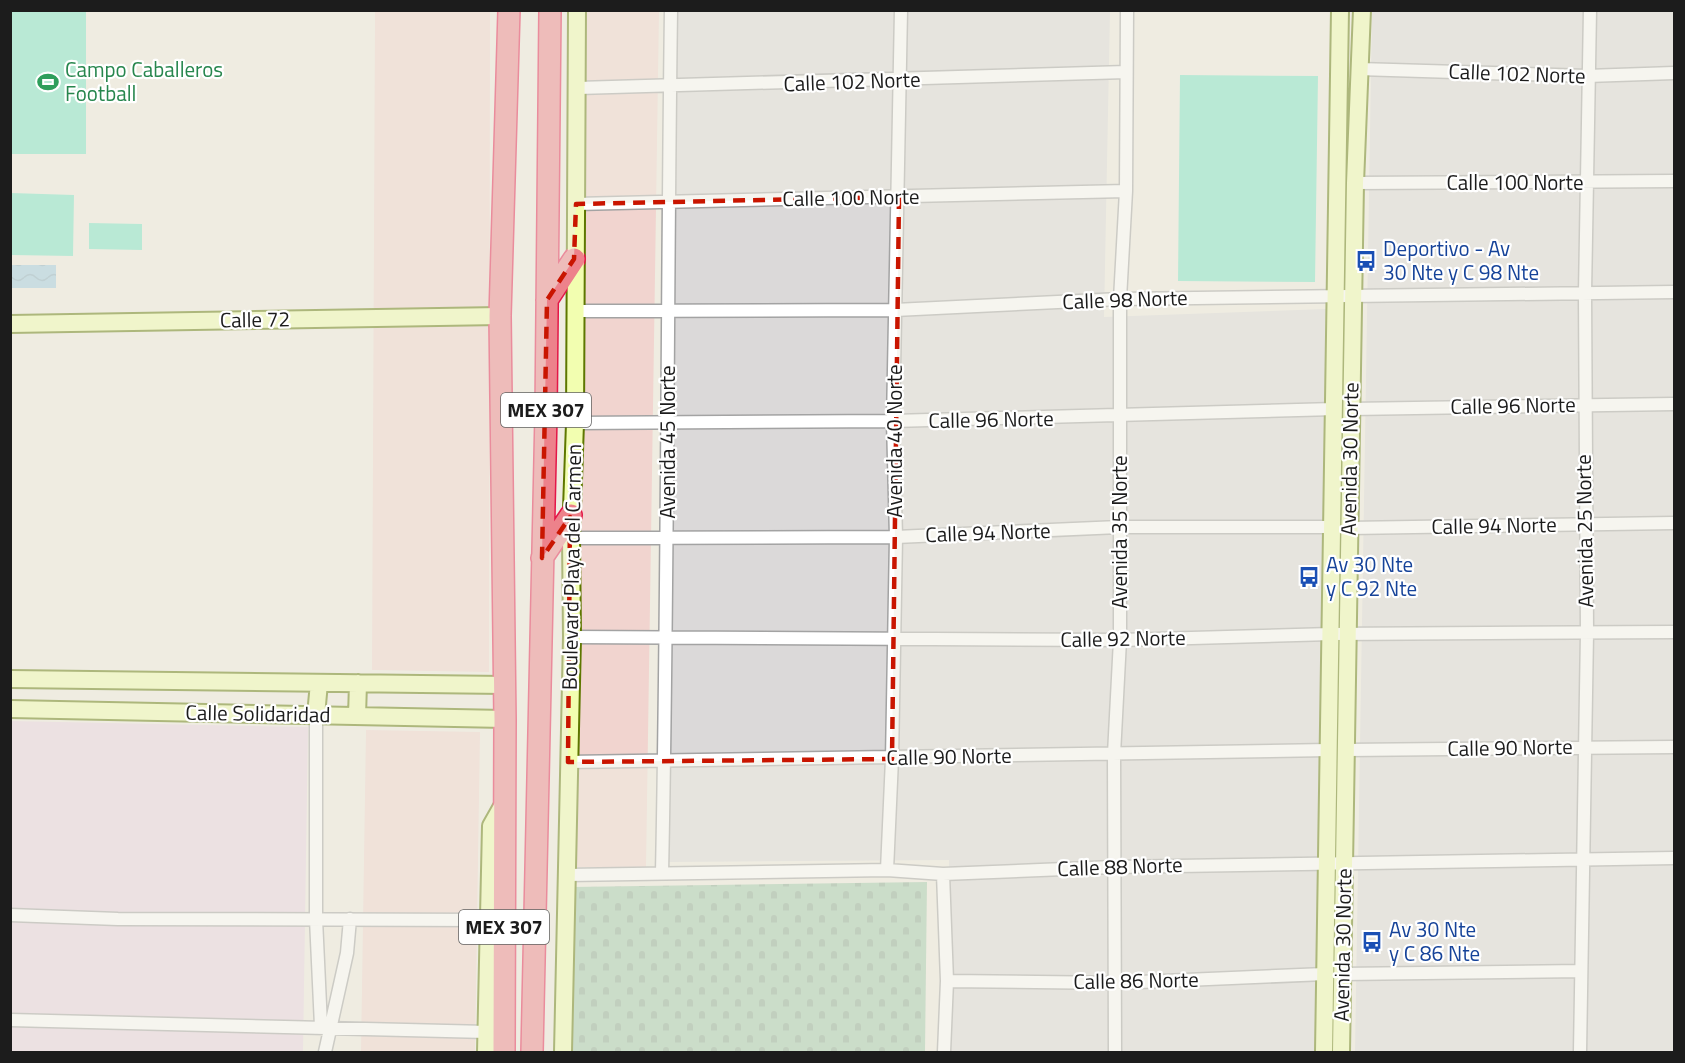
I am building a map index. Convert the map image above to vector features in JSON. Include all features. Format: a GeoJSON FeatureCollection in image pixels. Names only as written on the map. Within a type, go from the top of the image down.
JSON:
{"type":"FeatureCollection","features":[{"type":"Feature","properties":{"kind":"highway","name":"MEX 307"},"geometry":{"type":"LineString","coordinates":[[504,1053],[505,686],[500,316],[509,10]]}},
{"type":"Feature","properties":{"kind":"highway","name":"MEX 307"},"geometry":{"type":"LineString","coordinates":[[532,1053],[547,300],[550,10]]}},
{"type":"Feature","properties":{"kind":"highway"},"geometry":{"type":"LineString","coordinates":[[547,300],[574,259]]}},
{"type":"Feature","properties":{"kind":"highway"},"geometry":{"type":"LineString","coordinates":[[542,558],[572,515]]}},
{"type":"Feature","properties":{"kind":"highway"},"geometry":{"type":"LineString","coordinates":[[536,809],[545,831],[543,1053]]}},
{"type":"Feature","properties":{"kind":"main road","name":"Boulevard Playa del Carmen"},"geometry":{"type":"LineString","coordinates":[[563,1053],[572,638],[571,538],[575,423],[577,10]]}},
{"type":"Feature","properties":{"kind":"main road","name":"Avenida 30 Norte"},"geometry":{"type":"LineString","coordinates":[[1338,750],[1331,634],[1341,528],[1343,409],[1344,297],[1340,10]]}},
{"type":"Feature","properties":{"kind":"main road","name":"Avenida 30 Norte"},"geometry":{"type":"LineString","coordinates":[[1344,297],[1354,183],[1362,10]]}},
{"type":"Feature","properties":{"kind":"main road","name":"Calle 72"},"geometry":{"type":"LineString","coordinates":[[10,324],[500,316]]}},
{"type":"Feature","properties":{"kind":"main road","name":"Avenida 30 Norte"},"geometry":{"type":"LineString","coordinates":[[1341,528],[1348,634],[1338,750],[1334,974],[1341,1053]]}},
{"type":"Feature","properties":{"kind":"main road","name":"Calle Solidaridad"},"geometry":{"type":"LineString","coordinates":[[10,679],[505,686]]}},
{"type":"Feature","properties":{"kind":"main road"},"geometry":{"type":"LineString","coordinates":[[316,715],[319,683]]}},
{"type":"Feature","properties":{"kind":"main road"},"geometry":{"type":"LineString","coordinates":[[357,716],[358,683]]}},
{"type":"Feature","properties":{"kind":"main road","name":"Calle Solidaridad"},"geometry":{"type":"LineString","coordinates":[[10,709],[505,719]]}},
{"type":"Feature","properties":{"kind":"main road"},"geometry":{"type":"LineString","coordinates":[[486,1053],[492,826],[504,802]]}},
{"type":"Feature","properties":{"kind":"main road","name":"Avenida 30 Norte"},"geometry":{"type":"LineString","coordinates":[[1324,1053],[1334,974]]}},
{"type":"Feature","properties":{"kind":"street","name":"Avenida 45 Norte"},"geometry":{"type":"LineString","coordinates":[[662,873],[665,639],[669,538],[666,424],[671,201],[671,10]]}},
{"type":"Feature","properties":{"kind":"street","name":"Avenida 40 Norte"},"geometry":{"type":"LineString","coordinates":[[887,870],[892,759],[896,537],[893,421],[901,10]]}},
{"type":"Feature","properties":{"kind":"street","name":"Avenida 35 Norte"},"geometry":{"type":"LineString","coordinates":[[1115,1053],[1114,754],[1120,640],[1120,299],[1126,191],[1127,10]]}},
{"type":"Feature","properties":{"kind":"street","name":"Avenida 25 Norte"},"geometry":{"type":"LineString","coordinates":[[1580,1053],[1587,633],[1584,525],[1585,293],[1588,183],[1587,76],[1590,10]]}},
{"type":"Feature","properties":{"kind":"street","name":"Calle 102 Norte"},"geometry":{"type":"LineString","coordinates":[[1359,69],[1587,76],[1674,74]]}},
{"type":"Feature","properties":{"kind":"street","name":"Calle 102 Norte"},"geometry":{"type":"LineString","coordinates":[[578,88],[899,81],[1126,72]]}},
{"type":"Feature","properties":{"kind":"street","name":"Calle 100 Norte"},"geometry":{"type":"LineString","coordinates":[[1354,183],[1674,182]]}},
{"type":"Feature","properties":{"kind":"street","name":"Calle 100 Norte"},"geometry":{"type":"LineString","coordinates":[[576,204],[1126,191]]}},
{"type":"Feature","properties":{"kind":"street","name":"Calle 98 Norte"},"geometry":{"type":"LineString","coordinates":[[576,311],[895,310],[1120,299],[1674,292]]}},
{"type":"Feature","properties":{"kind":"street","name":"Calle 96 Norte"},"geometry":{"type":"LineString","coordinates":[[575,423],[893,421],[1120,417],[1343,409],[1674,404]]}},
{"type":"Feature","properties":{"kind":"street","name":"Calle 94 Norte"},"geometry":{"type":"LineString","coordinates":[[571,538],[896,537],[1119,527],[1341,528],[1674,523]]}},
{"type":"Feature","properties":{"kind":"street","name":"Calle 92 Norte"},"geometry":{"type":"LineString","coordinates":[[572,638],[1120,640],[1331,634],[1674,632]]}},
{"type":"Feature","properties":{"kind":"street"},"geometry":{"type":"LineString","coordinates":[[316,715],[316,919],[326,1026],[325,1053]]}},
{"type":"Feature","properties":{"kind":"street","name":"Calle 90 Norte"},"geometry":{"type":"LineString","coordinates":[[568,762],[1674,747]]}},
{"type":"Feature","properties":{"kind":"street","name":"Calle 88 Norte"},"geometry":{"type":"LineString","coordinates":[[567,875],[887,870],[944,874],[1113,867],[1674,858]]}},
{"type":"Feature","properties":{"kind":"street"},"geometry":{"type":"LineString","coordinates":[[944,874],[947,981],[944,1053]]}},
{"type":"Feature","properties":{"kind":"street"},"geometry":{"type":"LineString","coordinates":[[10,915],[118,919],[490,920]]}},
{"type":"Feature","properties":{"kind":"street"},"geometry":{"type":"LineString","coordinates":[[326,1026],[347,953],[350,919]]}},
{"type":"Feature","properties":{"kind":"street","name":"Calle 86 Norte"},"geometry":{"type":"LineString","coordinates":[[947,981],[1116,983],[1334,974],[1581,971]]}},
{"type":"Feature","properties":{"kind":"street"},"geometry":{"type":"LineString","coordinates":[[10,1020],[326,1026],[487,1032]]}},
{"type":"Feature","properties":{"kind":"highlighted area"},"geometry":{"type":"Polygon","coordinates":[[[899,197],[892,759],[568,762],[570,517],[542,558],[547,300],[574,259],[576,204],[899,197]]]}},
{"type":"Feature","properties":{"kind":"shaded area"},"geometry":{"type":"Polygon","coordinates":[[[375,11],[490,11],[489,672],[372,670],[375,11]]]}},
{"type":"Feature","properties":{"kind":"shaded area"},"geometry":{"type":"Polygon","coordinates":[[[585,11],[659,11],[646,868],[572,867],[585,11]]]}},
{"type":"Feature","properties":{"kind":"shaded area"},"geometry":{"type":"Polygon","coordinates":[[[676,11],[1110,11],[1104,317],[1326,309],[1316,1052],[948,1052],[949,860],[668,862],[676,11]]]}},
{"type":"Feature","properties":{"kind":"shaded area"},"geometry":{"type":"Polygon","coordinates":[[[1372,11],[1674,11],[1674,1052],[1355,1052],[1372,11]]]}},
{"type":"Feature","properties":{"kind":"shaded area"},"geometry":{"type":"Polygon","coordinates":[[[11,721],[308,727],[303,1052],[11,1052],[11,721]]]}},
{"type":"Feature","properties":{"kind":"shaded area"},"geometry":{"type":"Polygon","coordinates":[[[366,730],[480,732],[475,1052],[361,1052],[366,730]]]}},
{"type":"Feature","properties":{"kind":"green space","name":"Campo Caballeros Football"},"geometry":{"type":"Polygon","coordinates":[[[10,11],[86,11],[86,154],[11,154],[10,11]]]}},
{"type":"Feature","properties":{"kind":"green space"},"geometry":{"type":"Polygon","coordinates":[[[1180,75],[1318,76],[1315,282],[1178,281],[1180,75]]]}},
{"type":"Feature","properties":{"kind":"green space"},"geometry":{"type":"Polygon","coordinates":[[[11,193],[74,195],[73,256],[11,255],[11,193]]]}},
{"type":"Feature","properties":{"kind":"green space"},"geometry":{"type":"Polygon","coordinates":[[[89,223],[142,224],[142,250],[89,249],[89,223]]]}},
{"type":"Feature","properties":{"kind":"green space"},"geometry":{"type":"Polygon","coordinates":[[[927,882],[925,1052],[567,1052],[571,887],[927,882]]]}},
{"type":"Feature","properties":{"kind":"water"},"geometry":{"type":"Polygon","coordinates":[[[11,265],[56,265],[56,288],[11,288],[11,265]]]}},
{"type":"Feature","properties":{"kind":"place","name":"Campo Caballeros Football"},"geometry":{"type":"Point","coordinates":[48,82]}},
{"type":"Feature","properties":{"kind":"place","name":"Deportivo - Av 30 Nte y C 98 Nte"},"geometry":{"type":"Point","coordinates":[1366,261]}},
{"type":"Feature","properties":{"kind":"place","name":"Av 30 Nte y C 92 Nte"},"geometry":{"type":"Point","coordinates":[1309,577]}},
{"type":"Feature","properties":{"kind":"place","name":"Av 30 Nte y C 86 Nte"},"geometry":{"type":"Point","coordinates":[1372,942]}}]}
